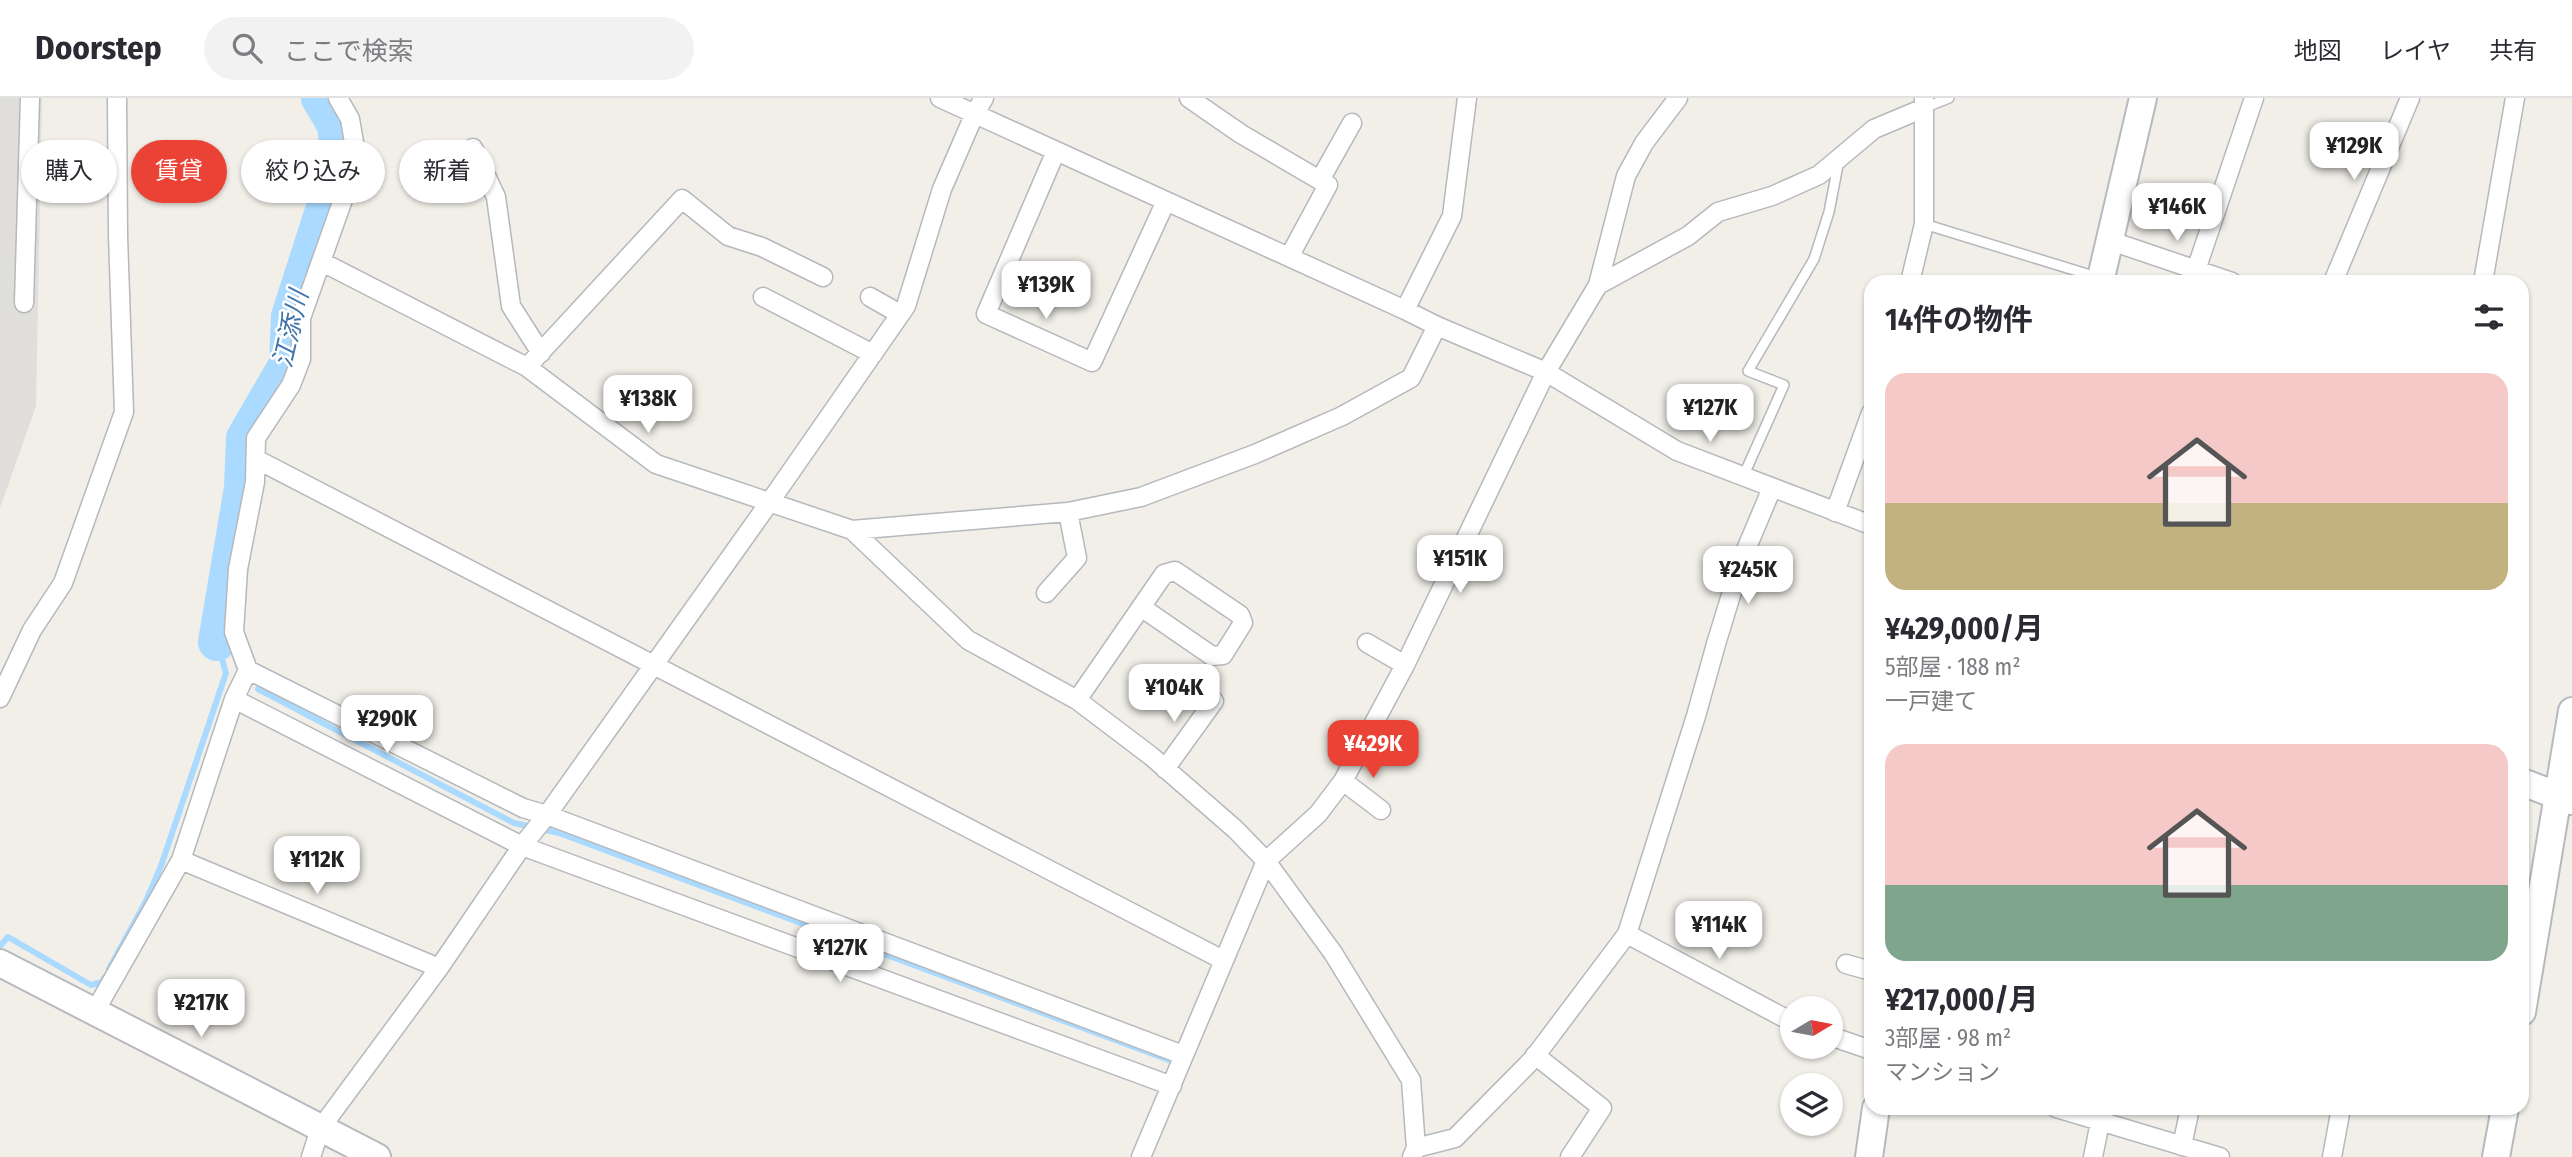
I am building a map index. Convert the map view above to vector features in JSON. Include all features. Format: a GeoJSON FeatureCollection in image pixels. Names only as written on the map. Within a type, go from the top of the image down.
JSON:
{"type":"FeatureCollection","features":[{"type":"Feature","properties":{"kind":"street"},"geometry":{"type":"LineString","coordinates":[[24,303],[30,98]]}},
{"type":"Feature","properties":{"kind":"street"},"geometry":{"type":"LineString","coordinates":[[0,698],[32,630],[63,583],[124,412],[117,98]]}},
{"type":"Feature","properties":{"kind":"street"},"geometry":{"type":"LineString","coordinates":[[338,98],[350,119],[357,160],[301,318],[300,359],[290,385],[256,438],[255,482],[238,569],[234,632],[248,670],[523,808],[1184,1055]]}},
{"type":"Feature","properties":{"kind":"street"},"geometry":{"type":"LineString","coordinates":[[940,98],[980,106],[1056,151],[1437,326],[1546,372],[1676,451],[1864,522]]}},
{"type":"Feature","properties":{"kind":"street"},"geometry":{"type":"LineString","coordinates":[[1189,98],[1241,134],[1328,185],[1289,257]]}},
{"type":"Feature","properties":{"kind":"street"},"geometry":{"type":"LineString","coordinates":[[1405,310],[1452,216],[1466,98]]}},
{"type":"Feature","properties":{"kind":"street"},"geometry":{"type":"LineString","coordinates":[[1141,1157],[1266,861],[1318,814],[1343,781],[1405,665],[1546,372],[1598,285],[1626,176],[1644,143],[1678,98]]}},
{"type":"Feature","properties":{"kind":"street"},"geometry":{"type":"LineString","coordinates":[[2102,275],[2143,98]]}},
{"type":"Feature","properties":{"kind":"street"},"geometry":{"type":"LineString","coordinates":[[2196,270],[2254,98]]}},
{"type":"Feature","properties":{"kind":"street"},"geometry":{"type":"LineString","coordinates":[[2336,275],[2410,98]]}},
{"type":"Feature","properties":{"kind":"street"},"geometry":{"type":"LineString","coordinates":[[2484,275],[2515,98]]}},
{"type":"Feature","properties":{"kind":"street"},"geometry":{"type":"LineString","coordinates":[[1598,285],[1688,236],[1718,212],[1772,196],[1819,175],[1874,129],[1924,103],[1924,225],[1912,275]]}},
{"type":"Feature","properties":{"kind":"street"},"geometry":{"type":"LineString","coordinates":[[311,1157],[320,1129],[439,968],[524,843],[769,503],[906,306],[942,189],[980,106]]}},
{"type":"Feature","properties":{"kind":"street"},"geometry":{"type":"LineString","coordinates":[[1320,180],[1352,123]]}},
{"type":"Feature","properties":{"kind":"street"},"geometry":{"type":"LineString","coordinates":[[1056,151],[986,314],[1045,341],[1092,362],[1166,201]]}},
{"type":"Feature","properties":{"kind":"street"},"geometry":{"type":"LineString","coordinates":[[495,195],[511,306],[541,353]]}},
{"type":"Feature","properties":{"kind":"street"},"geometry":{"type":"LineString","coordinates":[[527,367],[682,199],[728,236],[762,247],[823,277]]}},
{"type":"Feature","properties":{"kind":"street"},"geometry":{"type":"LineString","coordinates":[[2111,241],[2211,275]]}},
{"type":"Feature","properties":{"kind":"street"},"geometry":{"type":"LineString","coordinates":[[322,262],[527,367],[656,464],[852,530],[1068,512],[1141,496],[1255,454],[1342,415],[1411,379],[1437,326]]}},
{"type":"Feature","properties":{"kind":"street"},"geometry":{"type":"LineString","coordinates":[[763,297],[873,354]]}},
{"type":"Feature","properties":{"kind":"street"},"geometry":{"type":"LineString","coordinates":[[870,297],[900,314]]}},
{"type":"Feature","properties":{"kind":"street"},"geometry":{"type":"LineString","coordinates":[[1835,512],[1864,432]]}},
{"type":"Feature","properties":{"kind":"street"},"geometry":{"type":"LineString","coordinates":[[256,459],[1223,960]]}},
{"type":"Feature","properties":{"kind":"street"},"geometry":{"type":"LineString","coordinates":[[852,530],[968,640],[1077,700],[1165,769],[1266,861],[1334,953],[1411,1080],[1414,1152],[1455,1138],[1535,1055],[1627,934],[1742,559],[1772,488]]}},
{"type":"Feature","properties":{"kind":"street"},"geometry":{"type":"LineString","coordinates":[[1046,593],[1077,558],[1068,512]]}},
{"type":"Feature","properties":{"kind":"street"},"geometry":{"type":"LineString","coordinates":[[1077,700],[1164,573],[1175,571],[1240,615],[1243,622],[1223,655],[1212,656],[1141,607]]}},
{"type":"Feature","properties":{"kind":"street"},"geometry":{"type":"LineString","coordinates":[[1367,643],[1405,665]]}},
{"type":"Feature","properties":{"kind":"street"},"geometry":{"type":"LineString","coordinates":[[95,1010],[181,860],[234,699],[248,670]]}},
{"type":"Feature","properties":{"kind":"street"},"geometry":{"type":"LineString","coordinates":[[234,699],[524,843],[1172,1086]]}},
{"type":"Feature","properties":{"kind":"street"},"geometry":{"type":"LineString","coordinates":[[1165,769],[1214,701]]}},
{"type":"Feature","properties":{"kind":"street"},"geometry":{"type":"LineString","coordinates":[[2529,978],[2565,799],[2572,711]]}},
{"type":"Feature","properties":{"kind":"street"},"geometry":{"type":"LineString","coordinates":[[1343,781],[1381,810]]}},
{"type":"Feature","properties":{"kind":"street"},"geometry":{"type":"LineString","coordinates":[[2529,785],[2565,799]]}},
{"type":"Feature","properties":{"kind":"street"},"geometry":{"type":"LineString","coordinates":[[181,860],[439,968]]}},
{"type":"Feature","properties":{"kind":"street"},"geometry":{"type":"LineString","coordinates":[[1627,934],[1780,1016]]}},
{"type":"Feature","properties":{"kind":"street"},"geometry":{"type":"LineString","coordinates":[[0,964],[95,1010],[377,1157]]}},
{"type":"Feature","properties":{"kind":"street"},"geometry":{"type":"LineString","coordinates":[[1846,964],[1864,969]]}},
{"type":"Feature","properties":{"kind":"street"},"geometry":{"type":"LineString","coordinates":[[1843,1040],[1864,1048]]}},
{"type":"Feature","properties":{"kind":"street"},"geometry":{"type":"LineString","coordinates":[[1535,1055],[1602,1108],[1570,1157]]}},
{"type":"Feature","properties":{"kind":"street"},"geometry":{"type":"LineString","coordinates":[[1869,1157],[1876,1115]]}},
{"type":"Feature","properties":{"kind":"street"},"geometry":{"type":"LineString","coordinates":[[2078,1115],[2220,1157]]}},
{"type":"Feature","properties":{"kind":"street"},"geometry":{"type":"LineString","coordinates":[[2182,1146],[2189,1115]]}},
{"type":"Feature","properties":{"kind":"street"},"geometry":{"type":"LineString","coordinates":[[2332,1157],[2340,1115]]}},
{"type":"Feature","properties":{"kind":"street"},"geometry":{"type":"LineString","coordinates":[[2497,1157],[2504,1115]]}},
{"type":"Feature","properties":{"kind":"street"},"geometry":{"type":"LineString","coordinates":[[2093,1157],[2100,1122]]}},
{"type":"Feature","properties":{"kind":"lane"},"geometry":{"type":"LineString","coordinates":[[1924,103],[1949,98]]}},
{"type":"Feature","properties":{"kind":"lane"},"geometry":{"type":"LineString","coordinates":[[1742,477],[1784,385],[1748,371],[1814,259],[1829,212],[1839,160]]}},
{"type":"Feature","properties":{"kind":"lane"},"geometry":{"type":"LineString","coordinates":[[1924,225],[2085,275]]}},
{"type":"Feature","properties":{"kind":"shaded area"},"geometry":{"type":"Polygon","coordinates":[[[0,98],[42,98],[41,140],[21,140],[21,203],[40,203],[36,406],[0,508],[0,98]]]}},
{"type":"Feature","properties":{"kind":"waterway","name":"江添川"},"geometry":{"type":"LineString","coordinates":[[217,642],[243,488],[245,438],[288,364],[290,316],[340,161],[336,125],[320,98]]}},
{"type":"Feature","properties":{"kind":"waterway"},"geometry":{"type":"LineString","coordinates":[[109,969],[146,901],[161,866],[226,673],[217,642]]}},
{"type":"Feature","properties":{"kind":"waterway"},"geometry":{"type":"LineString","coordinates":[[258,689],[514,823],[559,833],[1169,1060]]}},
{"type":"Feature","properties":{"kind":"waterway"},"geometry":{"type":"LineString","coordinates":[[0,946],[8,937],[91,985],[102,982],[104,978]]}}]}
